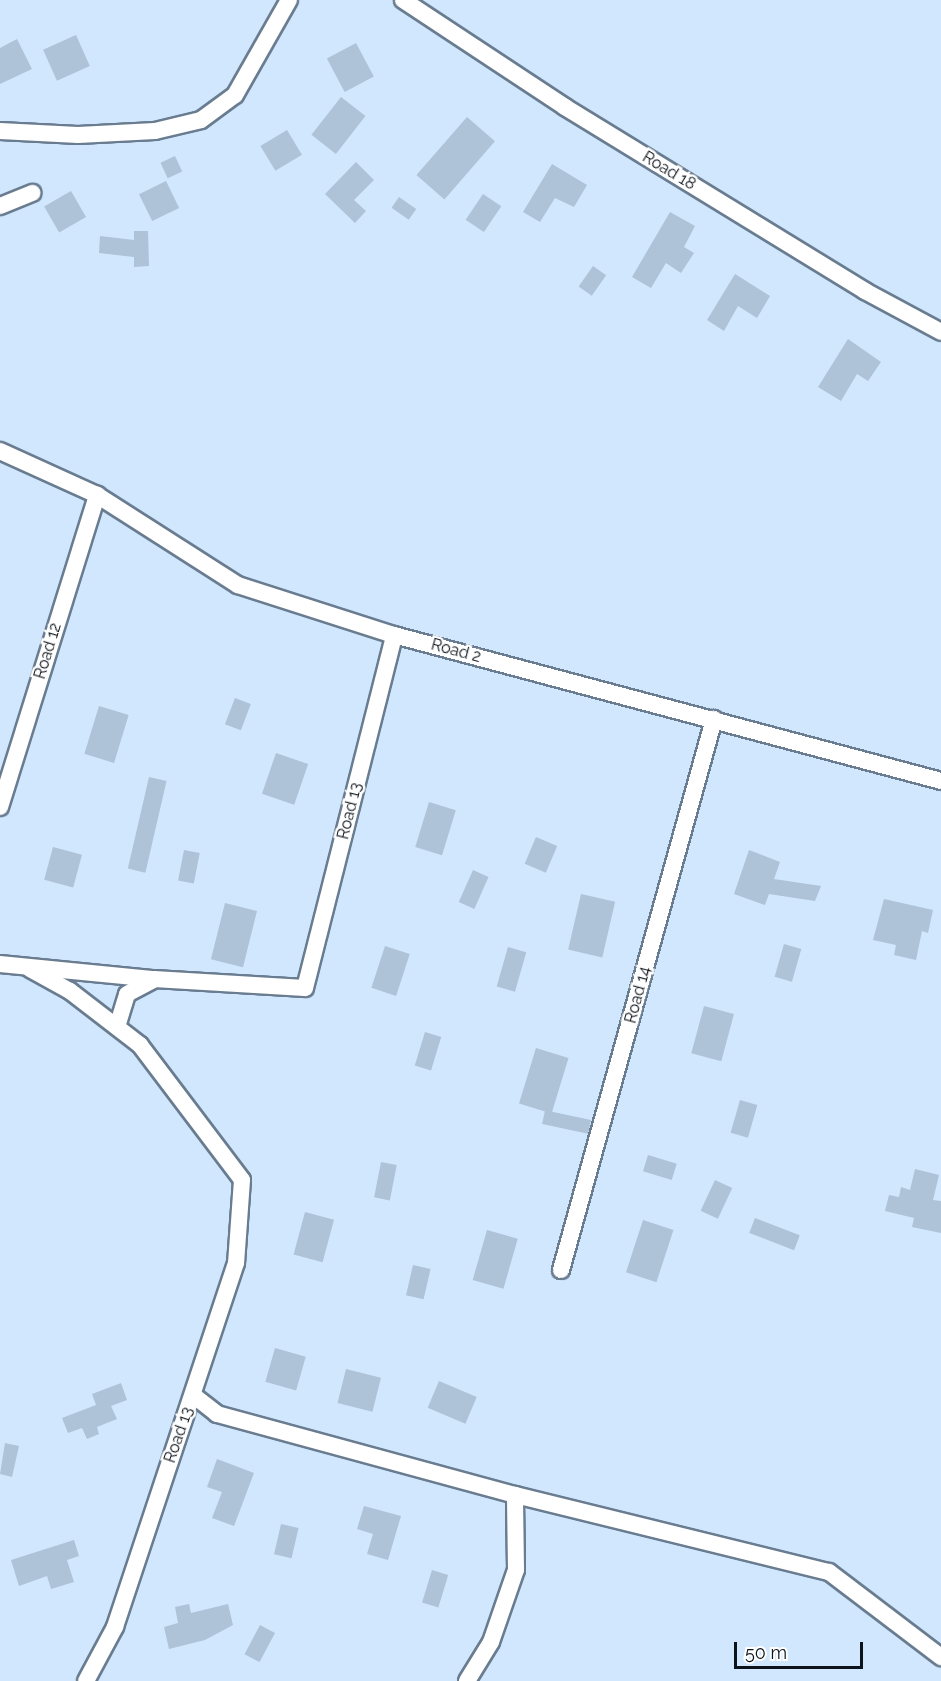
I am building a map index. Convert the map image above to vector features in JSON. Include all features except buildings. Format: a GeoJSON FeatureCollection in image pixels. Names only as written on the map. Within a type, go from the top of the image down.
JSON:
{"type":"FeatureCollection","features":[{"type":"Feature","properties":{"kind":"street"},"geometry":{"type":"LineString","coordinates":[[0,131],[78,135],[155,131],[201,120],[235,95],[288,0]]}},
{"type":"Feature","properties":{"kind":"street","name":"Road 18"},"geometry":{"type":"LineString","coordinates":[[403,0],[575,114],[865,291],[941,332]]}},
{"type":"Feature","properties":{"kind":"street"},"geometry":{"type":"LineString","coordinates":[[0,206],[33,193]]}},
{"type":"Feature","properties":{"kind":"street","name":"Road 2"},"geometry":{"type":"LineString","coordinates":[[0,451],[97,495],[238,585],[394,635],[941,781]]}},
{"type":"Feature","properties":{"kind":"street","name":"Road 12"},"geometry":{"type":"LineString","coordinates":[[0,807],[97,495]]}},
{"type":"Feature","properties":{"kind":"street","name":"Road 13"},"geometry":{"type":"LineString","coordinates":[[154,979],[305,988],[394,635]]}},
{"type":"Feature","properties":{"kind":"street","name":"Road 14"},"geometry":{"type":"LineString","coordinates":[[561,1270],[714,719]]}},
{"type":"Feature","properties":{"kind":"street"},"geometry":{"type":"LineString","coordinates":[[0,964],[30,969],[154,979]]}},
{"type":"Feature","properties":{"kind":"street"},"geometry":{"type":"LineString","coordinates":[[30,969],[70,991],[117,1027],[127,994],[154,979]]}},
{"type":"Feature","properties":{"kind":"street","name":"Road 13"},"geometry":{"type":"LineString","coordinates":[[86,1681],[115,1627],[236,1263],[242,1180],[140,1045],[117,1027]]}},
{"type":"Feature","properties":{"kind":"street"},"geometry":{"type":"LineString","coordinates":[[193,1395],[217,1414],[515,1494],[829,1572],[941,1657]]}},
{"type":"Feature","properties":{"kind":"street"},"geometry":{"type":"LineString","coordinates":[[467,1681],[491,1642],[516,1570],[515,1494]]}}]}
